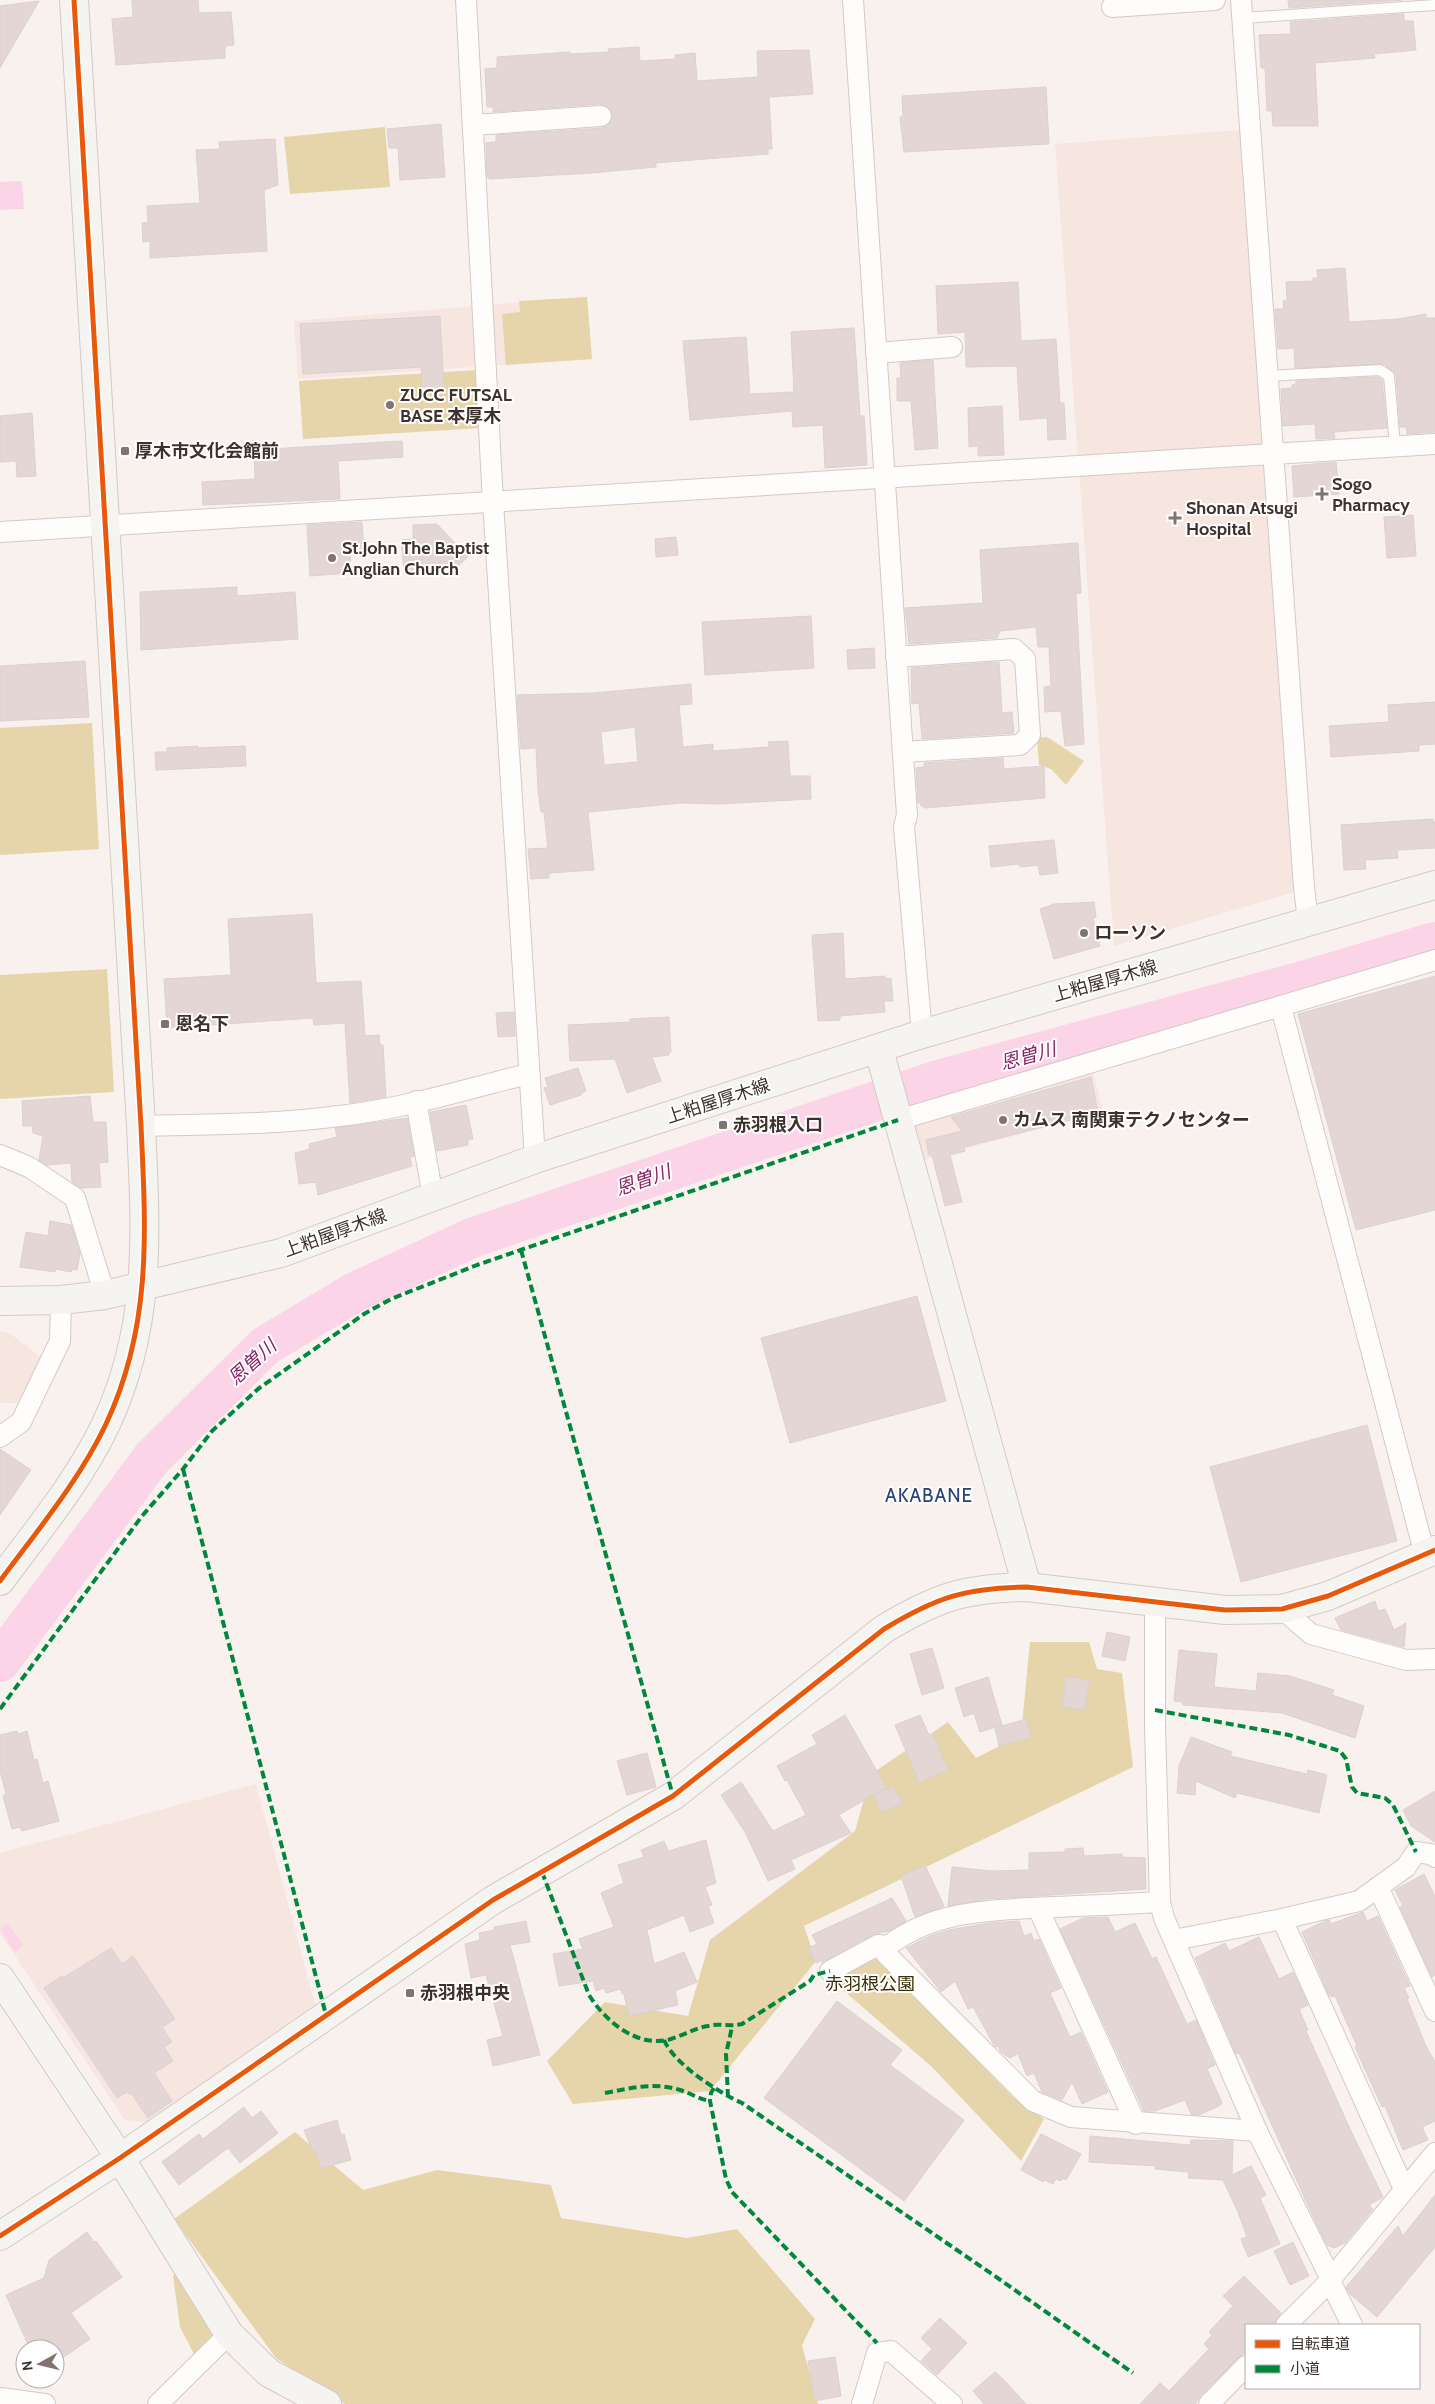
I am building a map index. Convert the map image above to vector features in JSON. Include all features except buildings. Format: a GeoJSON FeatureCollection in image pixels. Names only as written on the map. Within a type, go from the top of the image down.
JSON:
{"type":"FeatureCollection","features":[{"type":"Feature","properties":{"kind":"street"},"geometry":{"type":"LineString","coordinates":[[0,1581],[70,1486],[106,1424],[131,1356],[143,1287],[146,1235],[74,0]]}},
{"type":"Feature","properties":{"kind":"street"},"geometry":{"type":"LineString","coordinates":[[466,0],[493,502],[528,1074],[535,1159]]}},
{"type":"Feature","properties":{"kind":"street"},"geometry":{"type":"LineString","coordinates":[[853,0],[907,814],[904,827],[922,1034]]}},
{"type":"Feature","properties":{"kind":"street"},"geometry":{"type":"LineString","coordinates":[[1112,7],[1139,2],[1215,0]]}},
{"type":"Feature","properties":{"kind":"street"},"geometry":{"type":"LineString","coordinates":[[1242,9],[1266,376],[1302,867],[1308,921]]}},
{"type":"Feature","properties":{"kind":"street"},"geometry":{"type":"LineString","coordinates":[[474,125],[601,116]]}},
{"type":"Feature","properties":{"kind":"street"},"geometry":{"type":"LineString","coordinates":[[876,353],[952,347]]}},
{"type":"Feature","properties":{"kind":"street"},"geometry":{"type":"LineString","coordinates":[[0,532],[1273,452],[1435,444]]}},
{"type":"Feature","properties":{"kind":"street"},"geometry":{"type":"LineString","coordinates":[[896,657],[1014,649],[1024,659],[1030,736],[1020,744],[903,752]]}},
{"type":"Feature","properties":{"kind":"street","name":"上粕屋厚木線"},"geometry":{"type":"LineString","coordinates":[[0,1301],[61,1300],[105,1295],[281,1252],[535,1159],[883,1062],[922,1034],[1435,885]]}},
{"type":"Feature","properties":{"kind":"street"},"geometry":{"type":"LineString","coordinates":[[898,1118],[1282,1007],[1435,960]]}},
{"type":"Feature","properties":{"kind":"street"},"geometry":{"type":"LineString","coordinates":[[0,2236],[120,2158],[494,1900],[673,1796],[884,1629],[916,1609],[955,1594],[994,1587],[1027,1587],[1225,1610],[1282,1609],[1328,1596],[1430,1553],[1282,1007]]}},
{"type":"Feature","properties":{"kind":"street"},"geometry":{"type":"LineString","coordinates":[[883,1062],[1027,1587]]}},
{"type":"Feature","properties":{"kind":"street"},"geometry":{"type":"LineString","coordinates":[[141,1126],[284,1121],[330,1117],[416,1101],[528,1074]]}},
{"type":"Feature","properties":{"kind":"street"},"geometry":{"type":"LineString","coordinates":[[416,1101],[433,1197]]}},
{"type":"Feature","properties":{"kind":"street"},"geometry":{"type":"LineString","coordinates":[[0,1155],[29,1167],[75,1198],[105,1295]]}},
{"type":"Feature","properties":{"kind":"street"},"geometry":{"type":"LineString","coordinates":[[0,1437],[21,1422],[60,1341],[61,1300]]}},
{"type":"Feature","properties":{"kind":"street"},"geometry":{"type":"LineString","coordinates":[[1155,1601],[1155,1726],[1160,1902],[1164,1918],[1257,2131],[1352,2324]]}},
{"type":"Feature","properties":{"kind":"street"},"geometry":{"type":"LineString","coordinates":[[1282,1609],[1311,1634],[1406,1660],[1435,1659]]}},
{"type":"Feature","properties":{"kind":"street"},"geometry":{"type":"LineString","coordinates":[[1174,1940],[1359,1902],[1406,1867],[1416,1852],[1430,1854],[1435,1857]]}},
{"type":"Feature","properties":{"kind":"street"},"geometry":{"type":"LineString","coordinates":[[1378,1887],[1435,2011]]}},
{"type":"Feature","properties":{"kind":"street"},"geometry":{"type":"LineString","coordinates":[[1160,1902],[960,1914],[928,1922],[901,1936],[888,1946],[886,1954],[1033,2101],[1071,2117],[1136,2124],[1257,2131]]}},
{"type":"Feature","properties":{"kind":"street"},"geometry":{"type":"LineString","coordinates":[[1038,1908],[1136,2124]]}},
{"type":"Feature","properties":{"kind":"street"},"geometry":{"type":"LineString","coordinates":[[1282,1919],[1404,2189]]}},
{"type":"Feature","properties":{"kind":"street"},"geometry":{"type":"LineString","coordinates":[[830,1971],[878,1945],[888,1946]]}},
{"type":"Feature","properties":{"kind":"street"},"geometry":{"type":"LineString","coordinates":[[0,1978],[120,2158],[229,2334],[269,2373],[324,2403]]}},
{"type":"Feature","properties":{"kind":"street"},"geometry":{"type":"LineString","coordinates":[[1287,2324],[1325,2286],[1330,2277],[1435,2153]]}},
{"type":"Feature","properties":{"kind":"street"},"geometry":{"type":"LineString","coordinates":[[158,2404],[229,2334]]}},
{"type":"Feature","properties":{"kind":"street"},"geometry":{"type":"LineString","coordinates":[[862,2404],[877,2353],[881,2347],[891,2351],[952,2404]]}},
{"type":"Feature","properties":{"kind":"street"},"geometry":{"type":"LineString","coordinates":[[1209,2404],[1245,2367]]}},
{"type":"Feature","properties":{"kind":"street"},"geometry":{"type":"LineString","coordinates":[[0,2398],[45,2404]]}},
{"type":"Feature","properties":{"kind":"lane"},"geometry":{"type":"LineString","coordinates":[[1242,9],[1435,5]]}},
{"type":"Feature","properties":{"kind":"lane"},"geometry":{"type":"LineString","coordinates":[[1266,376],[1380,370],[1389,376],[1394,446]]}},
{"type":"Feature","properties":{"kind":"shaded area","name":"Shonan Atsugi Hospital"},"geometry":{"type":"Polygon","coordinates":[[[1240,130],[1294,892],[1114,946],[1055,144],[1240,130]]]}},
{"type":"Feature","properties":{"kind":"shaded area"},"geometry":{"type":"Polygon","coordinates":[[[22,181],[24,209],[0,210],[0,182],[22,181]]]}},
{"type":"Feature","properties":{"kind":"shaded area"},"geometry":{"type":"Polygon","coordinates":[[[587,297],[592,359],[298,379],[294,321],[587,297]]]}},
{"type":"Feature","properties":{"kind":"shaded area"},"geometry":{"type":"Polygon","coordinates":[[[1092,1067],[1103,1112],[923,1160],[913,1120],[1092,1067]]]}},
{"type":"Feature","properties":{"kind":"shaded area"},"geometry":{"type":"Polygon","coordinates":[[[0,1331],[9,1333],[41,1357],[18,1403],[0,1403],[0,1331]]]}},
{"type":"Feature","properties":{"kind":"shaded area"},"geometry":{"type":"Polygon","coordinates":[[[256,1784],[315,2004],[147,2122],[125,2120],[0,1933],[0,1853],[256,1784]]]}},
{"type":"Feature","properties":{"kind":"shaded area"},"geometry":{"type":"Polygon","coordinates":[[[7,1923],[24,1945],[15,1952],[0,1929],[7,1923]]]}},
{"type":"Feature","properties":{"kind":"green space"},"geometry":{"type":"Polygon","coordinates":[[[385,127],[390,187],[290,194],[284,137],[385,127]]]}},
{"type":"Feature","properties":{"kind":"green space"},"geometry":{"type":"Polygon","coordinates":[[[587,297],[592,359],[506,365],[502,314],[520,312],[519,301],[587,297]]]}},
{"type":"Feature","properties":{"kind":"green space","name":"ZUCC FUTSAL BASE 本厚木"},"geometry":{"type":"Polygon","coordinates":[[[477,370],[481,428],[303,439],[299,381],[477,370]]]}},
{"type":"Feature","properties":{"kind":"green space"},"geometry":{"type":"Polygon","coordinates":[[[92,723],[99,849],[0,855],[0,728],[92,723]]]}},
{"type":"Feature","properties":{"kind":"green space"},"geometry":{"type":"Polygon","coordinates":[[[1047,737],[1084,761],[1066,785],[1051,769],[1039,765],[1037,738],[1047,737]]]}},
{"type":"Feature","properties":{"kind":"green space"},"geometry":{"type":"Polygon","coordinates":[[[107,969],[114,1092],[0,1099],[0,975],[107,969]]]}},
{"type":"Feature","properties":{"kind":"green space"},"geometry":{"type":"Polygon","coordinates":[[[1030,1642],[1089,1642],[1097,1669],[1122,1673],[1133,1767],[804,1926],[816,1961],[710,2091],[573,2104],[547,2061],[605,2002],[688,2016],[710,1940],[855,1831],[871,1774],[948,1722],[976,1758],[1021,1735],[1030,1642]]]}},
{"type":"Feature","properties":{"kind":"green space","name":"赤羽根公園"},"geometry":{"type":"Polygon","coordinates":[[[866,1959],[877,1959],[1014,2098],[1044,2119],[1021,2161],[932,2067],[829,1978],[866,1959]]]}},
{"type":"Feature","properties":{"kind":"green space"},"geometry":{"type":"Polygon","coordinates":[[[295,2132],[363,2190],[437,2170],[551,2185],[561,2218],[687,2238],[737,2229],[815,2319],[802,2345],[818,2404],[345,2404],[276,2358],[174,2219],[295,2132]]]}},
{"type":"Feature","properties":{"kind":"green space"},"geometry":{"type":"Polygon","coordinates":[[[178,2270],[217,2337],[195,2356],[180,2327],[173,2276],[178,2270]]]}},
{"type":"Feature","properties":{"kind":"waterway","name":"恩曽川"},"geometry":{"type":"LineString","coordinates":[[0,1662],[152,1458],[265,1346],[355,1292],[474,1237],[938,1080],[1299,982],[1435,942]]}},
{"type":"Feature","properties":{"kind":"marked path"},"geometry":{"type":"LineString","coordinates":[[0,1709],[142,1516],[183,1469],[212,1431],[258,1389],[364,1314],[391,1299],[477,1265],[898,1120]]}},
{"type":"Feature","properties":{"kind":"marked path"},"geometry":{"type":"LineString","coordinates":[[521,1250],[673,1796]]}},
{"type":"Feature","properties":{"kind":"marked path"},"geometry":{"type":"LineString","coordinates":[[183,1469],[326,2015]]}},
{"type":"Feature","properties":{"kind":"marked path"},"geometry":{"type":"LineString","coordinates":[[1155,1710],[1289,1735],[1340,1751],[1346,1759],[1352,1787],[1357,1793],[1385,1798],[1393,1805],[1416,1852]]}},
{"type":"Feature","properties":{"kind":"marked path"},"geometry":{"type":"LineString","coordinates":[[542,1872],[589,1995],[613,2023],[635,2036],[659,2041],[671,2039],[703,2027],[742,2024],[810,1981],[814,1975],[830,1971]]}},
{"type":"Feature","properties":{"kind":"marked path"},"geometry":{"type":"LineString","coordinates":[[728,2097],[726,2054],[732,2027]]}},
{"type":"Feature","properties":{"kind":"marked path"},"geometry":{"type":"LineString","coordinates":[[664,2040],[677,2059],[698,2077],[742,2103],[1133,2373]]}},
{"type":"Feature","properties":{"kind":"marked path"},"geometry":{"type":"LineString","coordinates":[[605,2093],[624,2089],[661,2086],[680,2090],[710,2101]]}},
{"type":"Feature","properties":{"kind":"marked path"},"geometry":{"type":"LineString","coordinates":[[714,2088],[710,2101],[726,2179],[732,2192],[877,2343]]}},
{"type":"Feature","properties":{"kind":"cycle path"},"geometry":{"type":"LineString","coordinates":[[0,1581],[70,1486],[106,1424],[121,1387],[132,1351],[143,1278],[144,1203],[141,1126],[74,0]]}},
{"type":"Feature","properties":{"kind":"cycle path"},"geometry":{"type":"LineString","coordinates":[[0,2236],[120,2158],[493,1900],[673,1796],[884,1629],[920,1609],[952,1596],[968,1592],[1027,1587],[1225,1610],[1282,1609],[1328,1596],[1435,1550]]}},
{"type":"Feature","properties":{"kind":"place","name":"ZUCC FUTSAL BASE 本厚木"},"geometry":{"type":"Point","coordinates":[390,405]}},
{"type":"Feature","properties":{"kind":"place","name":"厚木市文化会館前"},"geometry":{"type":"Point","coordinates":[125,451]}},
{"type":"Feature","properties":{"kind":"place","name":"Sogo Pharmacy"},"geometry":{"type":"Point","coordinates":[1322,494]}},
{"type":"Feature","properties":{"kind":"place","name":"Shonan Atsugi Hospital"},"geometry":{"type":"Point","coordinates":[1175,518]}},
{"type":"Feature","properties":{"kind":"place","name":"St.John The Baptist Anglian Church"},"geometry":{"type":"Point","coordinates":[332,558]}},
{"type":"Feature","properties":{"kind":"place","name":"ローソン"},"geometry":{"type":"Point","coordinates":[1084,933]}},
{"type":"Feature","properties":{"kind":"place","name":"恩名下"},"geometry":{"type":"Point","coordinates":[165,1024]}},
{"type":"Feature","properties":{"kind":"place","name":"カムス 南関東テクノセンター"},"geometry":{"type":"Point","coordinates":[1003,1120]}},
{"type":"Feature","properties":{"kind":"place","name":"赤羽根入口"},"geometry":{"type":"Point","coordinates":[723,1125]}},
{"type":"Feature","properties":{"kind":"place","name":"赤羽根中央"},"geometry":{"type":"Point","coordinates":[410,1993]}},
{"type":"Feature","properties":{"kind":"district","name":"AKABANE"},"geometry":{"type":"Point","coordinates":[929,1495]}}]}
